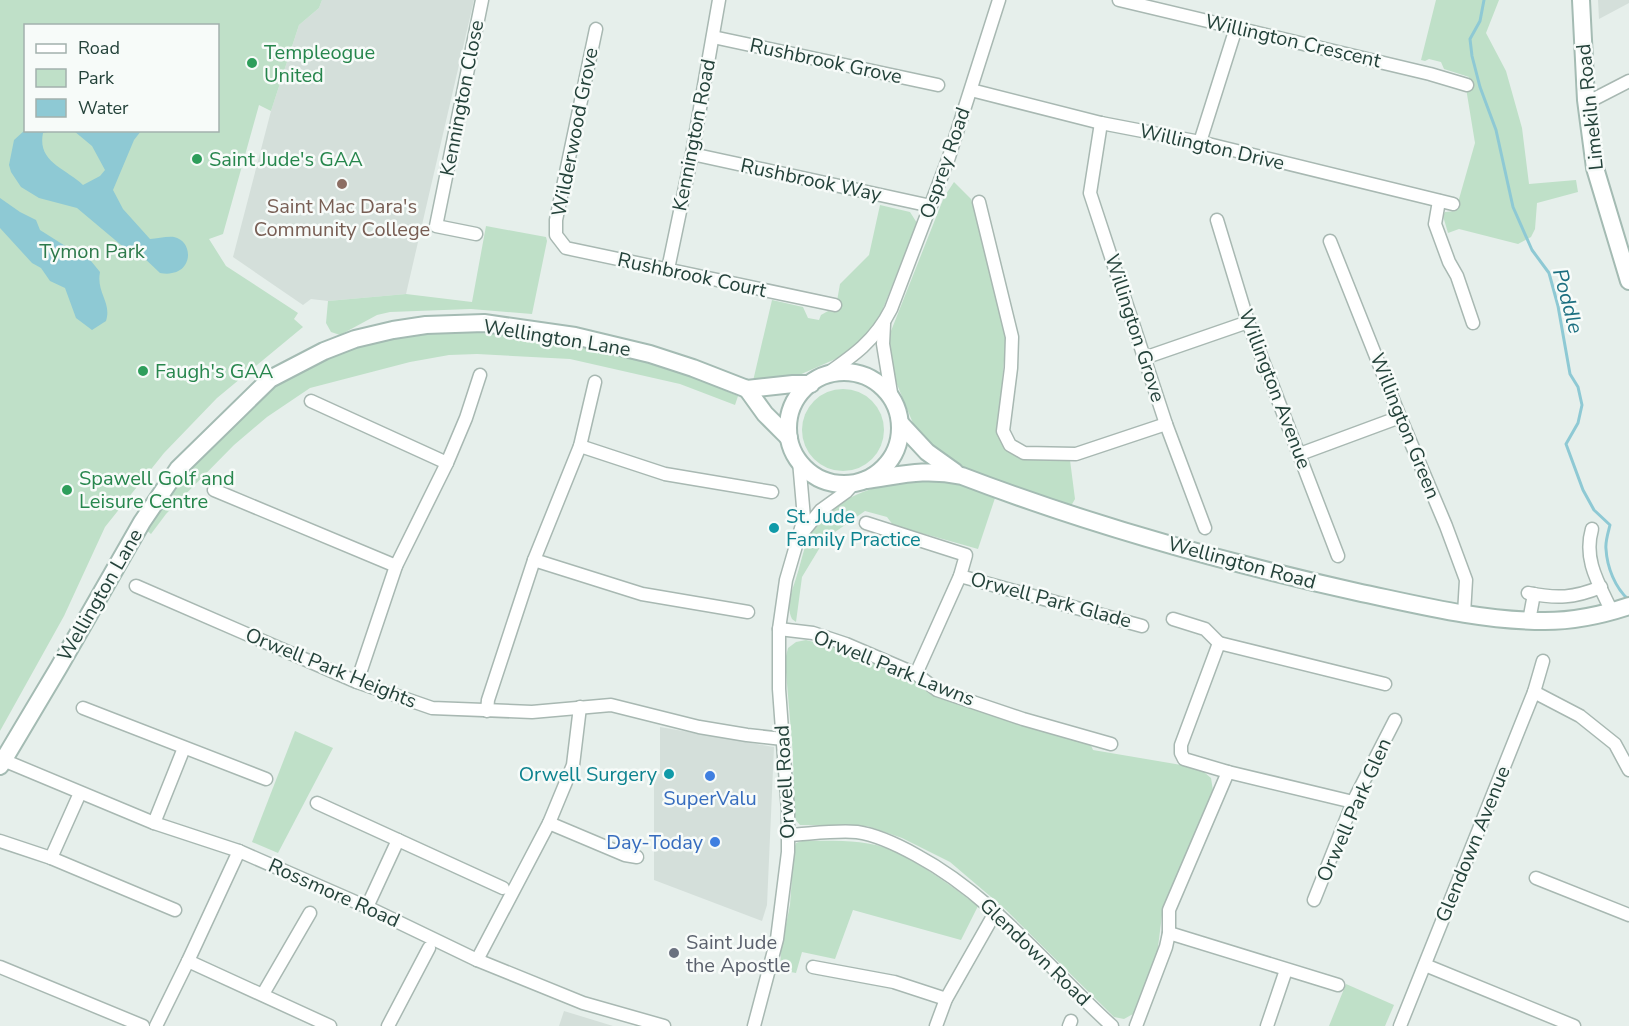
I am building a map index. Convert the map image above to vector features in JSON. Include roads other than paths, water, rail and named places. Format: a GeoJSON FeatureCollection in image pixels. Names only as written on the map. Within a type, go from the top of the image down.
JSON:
{"type":"FeatureCollection","features":[{"type":"Feature","properties":{"kind":"street","name":"Kennington Close"},"geometry":{"type":"LineString","coordinates":[[476,234],[436,226],[482,0]]}},
{"type":"Feature","properties":{"kind":"street","name":"Kennington Road"},"geometry":{"type":"LineString","coordinates":[[668,269],[692,154],[719,0]]}},
{"type":"Feature","properties":{"kind":"street","name":"Osprey Road"},"geometry":{"type":"LineString","coordinates":[[817,380],[862,350],[884,324],[931,206],[999,0]]}},
{"type":"Feature","properties":{"kind":"street","name":"Willington Crescent"},"geometry":{"type":"LineString","coordinates":[[1119,0],[1430,74],[1467,85]]}},
{"type":"Feature","properties":{"kind":"street","name":"Limekiln Road"},"geometry":{"type":"LineString","coordinates":[[1581,0],[1586,100],[1595,168],[1626,262],[1629,281]]}},
{"type":"Feature","properties":{"kind":"street"},"geometry":{"type":"LineString","coordinates":[[1200,142],[1236,28]]}},
{"type":"Feature","properties":{"kind":"street","name":"Wilderwood Grove"},"geometry":{"type":"LineString","coordinates":[[556,235],[556,220],[596,29]]}},
{"type":"Feature","properties":{"kind":"street","name":"Rushbrook Grove"},"geometry":{"type":"LineString","coordinates":[[713,37],[938,85]]}},
{"type":"Feature","properties":{"kind":"street"},"geometry":{"type":"LineString","coordinates":[[1586,100],[1596,98],[1629,81]]}},
{"type":"Feature","properties":{"kind":"street","name":"Willington Drive"},"geometry":{"type":"LineString","coordinates":[[971,90],[1101,123],[1200,142],[1454,204]]}},
{"type":"Feature","properties":{"kind":"street","name":"Willington Grove"},"geometry":{"type":"LineString","coordinates":[[1101,123],[1090,193],[1166,424],[1205,528]]}},
{"type":"Feature","properties":{"kind":"street","name":"Rushbrook Way"},"geometry":{"type":"LineString","coordinates":[[692,154],[931,206]]}},
{"type":"Feature","properties":{"kind":"street"},"geometry":{"type":"LineString","coordinates":[[1439,201],[1435,224],[1449,262],[1457,276],[1473,323]]}},
{"type":"Feature","properties":{"kind":"street"},"geometry":{"type":"LineString","coordinates":[[979,202],[1012,337],[1011,368],[1003,431],[1010,446],[1024,453],[1076,454],[1166,424]]}},
{"type":"Feature","properties":{"kind":"street","name":"Willington Avenue"},"geometry":{"type":"LineString","coordinates":[[1217,220],[1248,322],[1338,556]]}},
{"type":"Feature","properties":{"kind":"street","name":"Rushbrook Court"},"geometry":{"type":"LineString","coordinates":[[556,235],[566,248],[835,305]]}},
{"type":"Feature","properties":{"kind":"street","name":"Willington Green"},"geometry":{"type":"LineString","coordinates":[[1330,241],[1466,580],[1464,614]]}},
{"type":"Feature","properties":{"kind":"street"},"geometry":{"type":"LineString","coordinates":[[1144,358],[1248,322]]}},
{"type":"Feature","properties":{"kind":"street","name":"Wellington Lane"},"geometry":{"type":"LineString","coordinates":[[2,763],[160,492],[178,469],[270,379],[298,363],[355,339],[393,330],[426,325],[484,323],[575,336],[650,354],[747,389],[817,380]]}},
{"type":"Feature","properties":{"kind":"street","name":"Osprey Road"},"geometry":{"type":"LineString","coordinates":[[884,324],[883,344],[892,399]]}},
{"type":"Feature","properties":{"kind":"street"},"geometry":{"type":"LineString","coordinates":[[747,389],[765,414],[789,438],[799,460],[819,478],[840,484],[860,481],[886,466],[898,443],[900,423],[892,399],[880,386],[863,376],[843,373],[817,380],[798,398],[789,419],[789,438]]}},
{"type":"Feature","properties":{"kind":"street"},"geometry":{"type":"LineString","coordinates":[[357,682],[396,566],[447,464],[480,375]]}},
{"type":"Feature","properties":{"kind":"street"},"geometry":{"type":"LineString","coordinates":[[487,711],[488,700],[534,560],[580,446],[596,382]]}},
{"type":"Feature","properties":{"kind":"street"},"geometry":{"type":"LineString","coordinates":[[311,401],[447,464]]}},
{"type":"Feature","properties":{"kind":"street"},"geometry":{"type":"LineString","coordinates":[[1300,454],[1400,417]]}},
{"type":"Feature","properties":{"kind":"street","name":"Wellington Road"},"geometry":{"type":"LineString","coordinates":[[900,423],[927,452],[962,476]]}},
{"type":"Feature","properties":{"kind":"street"},"geometry":{"type":"LineString","coordinates":[[580,446],[665,474],[772,492]]}},
{"type":"Feature","properties":{"kind":"street","name":"Orwell Road"},"geometry":{"type":"LineString","coordinates":[[754,1026],[777,939],[788,835],[779,689],[779,629],[786,580],[804,518],[799,460]]}},
{"type":"Feature","properties":{"kind":"street","name":"Wellington Road"},"geometry":{"type":"LineString","coordinates":[[860,481],[914,471],[940,471],[962,476],[1098,524],[1282,575],[1464,614],[1529,621],[1564,620],[1621,609]]}},
{"type":"Feature","properties":{"kind":"street","name":"Orwell Road"},"geometry":{"type":"LineString","coordinates":[[798,538],[821,510],[860,481]]}},
{"type":"Feature","properties":{"kind":"street"},"geometry":{"type":"LineString","coordinates":[[214,489],[396,566]]}},
{"type":"Feature","properties":{"kind":"street","name":"Orwell Park Glade"},"geometry":{"type":"LineString","coordinates":[[866,523],[966,555],[960,576],[916,674]]}},
{"type":"Feature","properties":{"kind":"street","name":"Wellington Road"},"geometry":{"type":"LineString","coordinates":[[1592,529],[1588,542],[1589,560],[1601,587],[1621,609]]}},
{"type":"Feature","properties":{"kind":"street"},"geometry":{"type":"LineString","coordinates":[[534,560],[642,594],[748,612]]}},
{"type":"Feature","properties":{"kind":"street","name":"Orwell Park Glade"},"geometry":{"type":"LineString","coordinates":[[960,576],[1142,626]]}},
{"type":"Feature","properties":{"kind":"street","name":"Orwell Park Heights"},"geometry":{"type":"LineString","coordinates":[[136,586],[357,682],[432,708],[532,712],[611,705],[699,727],[783,739]]}},
{"type":"Feature","properties":{"kind":"street"},"geometry":{"type":"LineString","coordinates":[[1529,621],[1531,594],[1564,598],[1580,596],[1601,587]]}},
{"type":"Feature","properties":{"kind":"street"},"geometry":{"type":"LineString","coordinates":[[1173,619],[1205,629],[1219,644],[1385,684]]}},
{"type":"Feature","properties":{"kind":"street","name":"Orwell Park Lawns"},"geometry":{"type":"LineString","coordinates":[[779,629],[813,633],[846,644],[916,674],[938,690],[1023,719],[1111,744]]}},
{"type":"Feature","properties":{"kind":"street"},"geometry":{"type":"LineString","coordinates":[[1219,644],[1181,745],[1184,759],[1353,802]]}},
{"type":"Feature","properties":{"kind":"street","name":"Glendown Avenue"},"geometry":{"type":"LineString","coordinates":[[1400,1026],[1534,692],[1544,661]]}},
{"type":"Feature","properties":{"kind":"street"},"geometry":{"type":"LineString","coordinates":[[1534,692],[1580,716],[1614,744],[1629,770]]}},
{"type":"Feature","properties":{"kind":"street"},"geometry":{"type":"LineString","coordinates":[[477,960],[549,823],[573,765],[580,707]]}},
{"type":"Feature","properties":{"kind":"street"},"geometry":{"type":"LineString","coordinates":[[83,708],[267,779]]}},
{"type":"Feature","properties":{"kind":"street","name":"Orwell Park Glen"},"geometry":{"type":"LineString","coordinates":[[1314,900],[1353,802],[1395,720]]}},
{"type":"Feature","properties":{"kind":"street"},"geometry":{"type":"LineString","coordinates":[[154,823],[184,748]]}},
{"type":"Feature","properties":{"kind":"street","name":"Rossmore Road"},"geometry":{"type":"LineString","coordinates":[[2,763],[154,823],[239,851],[367,907],[477,960],[583,1003],[664,1026]]}},
{"type":"Feature","properties":{"kind":"street"},"geometry":{"type":"LineString","coordinates":[[1136,1026],[1166,947],[1169,933],[1169,910],[1228,772]]}},
{"type":"Feature","properties":{"kind":"street"},"geometry":{"type":"LineString","coordinates":[[51,858],[80,793]]}},
{"type":"Feature","properties":{"kind":"street"},"geometry":{"type":"LineString","coordinates":[[317,802],[503,888]]}},
{"type":"Feature","properties":{"kind":"street"},"geometry":{"type":"LineString","coordinates":[[549,823],[637,858]]}},
{"type":"Feature","properties":{"kind":"street","name":"Glendown Road"},"geometry":{"type":"LineString","coordinates":[[788,835],[856,832],[892,842],[946,872],[996,911],[1073,990],[1112,1026]]}},
{"type":"Feature","properties":{"kind":"street"},"geometry":{"type":"LineString","coordinates":[[367,907],[398,840]]}},
{"type":"Feature","properties":{"kind":"street"},"geometry":{"type":"LineString","coordinates":[[0,841],[51,858],[175,910]]}},
{"type":"Feature","properties":{"kind":"street"},"geometry":{"type":"LineString","coordinates":[[156,1026],[239,851]]}},
{"type":"Feature","properties":{"kind":"street"},"geometry":{"type":"LineString","coordinates":[[1536,878],[1629,915]]}},
{"type":"Feature","properties":{"kind":"street"},"geometry":{"type":"LineString","coordinates":[[936,1026],[946,999],[996,911]]}},
{"type":"Feature","properties":{"kind":"street"},"geometry":{"type":"LineString","coordinates":[[263,994],[310,913]]}},
{"type":"Feature","properties":{"kind":"street"},"geometry":{"type":"LineString","coordinates":[[1169,933],[1338,985]]}},
{"type":"Feature","properties":{"kind":"street"},"geometry":{"type":"LineString","coordinates":[[388,1026],[429,948]]}},
{"type":"Feature","properties":{"kind":"street"},"geometry":{"type":"LineString","coordinates":[[188,961],[330,1026]]}},
{"type":"Feature","properties":{"kind":"street"},"geometry":{"type":"LineString","coordinates":[[1425,965],[1575,1026]]}},
{"type":"Feature","properties":{"kind":"street"},"geometry":{"type":"LineString","coordinates":[[0,967],[143,1026]]}},
{"type":"Feature","properties":{"kind":"street"},"geometry":{"type":"LineString","coordinates":[[813,967],[894,982],[946,999]]}},
{"type":"Feature","properties":{"kind":"street"},"geometry":{"type":"LineString","coordinates":[[1267,1026],[1286,970]]}},
{"type":"Feature","properties":{"kind":"water"},"geometry":{"type":"Polygon","coordinates":[[[24,131],[48,132],[43,133],[42,143],[48,158],[83,185],[100,176],[105,170],[92,146],[75,132],[140,132],[134,140],[113,190],[123,209],[150,239],[174,237],[181,240],[188,252],[188,259],[179,270],[160,273],[141,255],[139,257],[127,250],[77,208],[39,198],[21,187],[9,165],[14,140],[24,131]]]}},
{"type":"Feature","properties":{"kind":"water"},"geometry":{"type":"Polygon","coordinates":[[[0,198],[36,220],[40,230],[70,249],[82,250],[100,272],[100,286],[107,308],[106,321],[92,330],[76,318],[65,288],[50,281],[41,268],[32,263],[0,228],[0,198]]]}},
{"type":"Feature","properties":{"kind":"waterway","name":"Poddle"},"geometry":{"type":"LineString","coordinates":[[1484,0],[1480,21],[1470,39],[1472,56],[1480,87],[1496,130],[1513,207],[1532,250],[1549,273],[1558,306],[1570,374],[1578,387],[1582,405],[1578,423],[1566,444],[1583,490],[1594,510],[1610,525],[1606,543],[1608,563],[1616,583],[1629,600]]}},
{"type":"Feature","properties":{"kind":"place","name":"Templeogue United"},"geometry":{"type":"Point","coordinates":[252,63]}},
{"type":"Feature","properties":{"kind":"place","name":"Saint Jude's GAA"},"geometry":{"type":"Point","coordinates":[197,159]}},
{"type":"Feature","properties":{"kind":"place","name":"Saint Mac Dara's Community College"},"geometry":{"type":"Point","coordinates":[342,184]}},
{"type":"Feature","properties":{"kind":"place","name":"Faugh's GAA"},"geometry":{"type":"Point","coordinates":[143,371]}},
{"type":"Feature","properties":{"kind":"place","name":"Spawell Golf and Leisure Centre"},"geometry":{"type":"Point","coordinates":[67,490]}},
{"type":"Feature","properties":{"kind":"place","name":"St. Jude Family Practice"},"geometry":{"type":"Point","coordinates":[774,528]}},
{"type":"Feature","properties":{"kind":"place","name":"Orwell Surgery"},"geometry":{"type":"Point","coordinates":[669,774]}},
{"type":"Feature","properties":{"kind":"place","name":"SuperValu"},"geometry":{"type":"Point","coordinates":[710,776]}},
{"type":"Feature","properties":{"kind":"place","name":"Day-Today"},"geometry":{"type":"Point","coordinates":[715,842]}},
{"type":"Feature","properties":{"kind":"place","name":"Saint Jude the Apostle"},"geometry":{"type":"Point","coordinates":[674,953]}},
{"type":"Feature","properties":{"kind":"park label","name":"Tymon Park"},"geometry":{"type":"Point","coordinates":[92,251]}}]}
